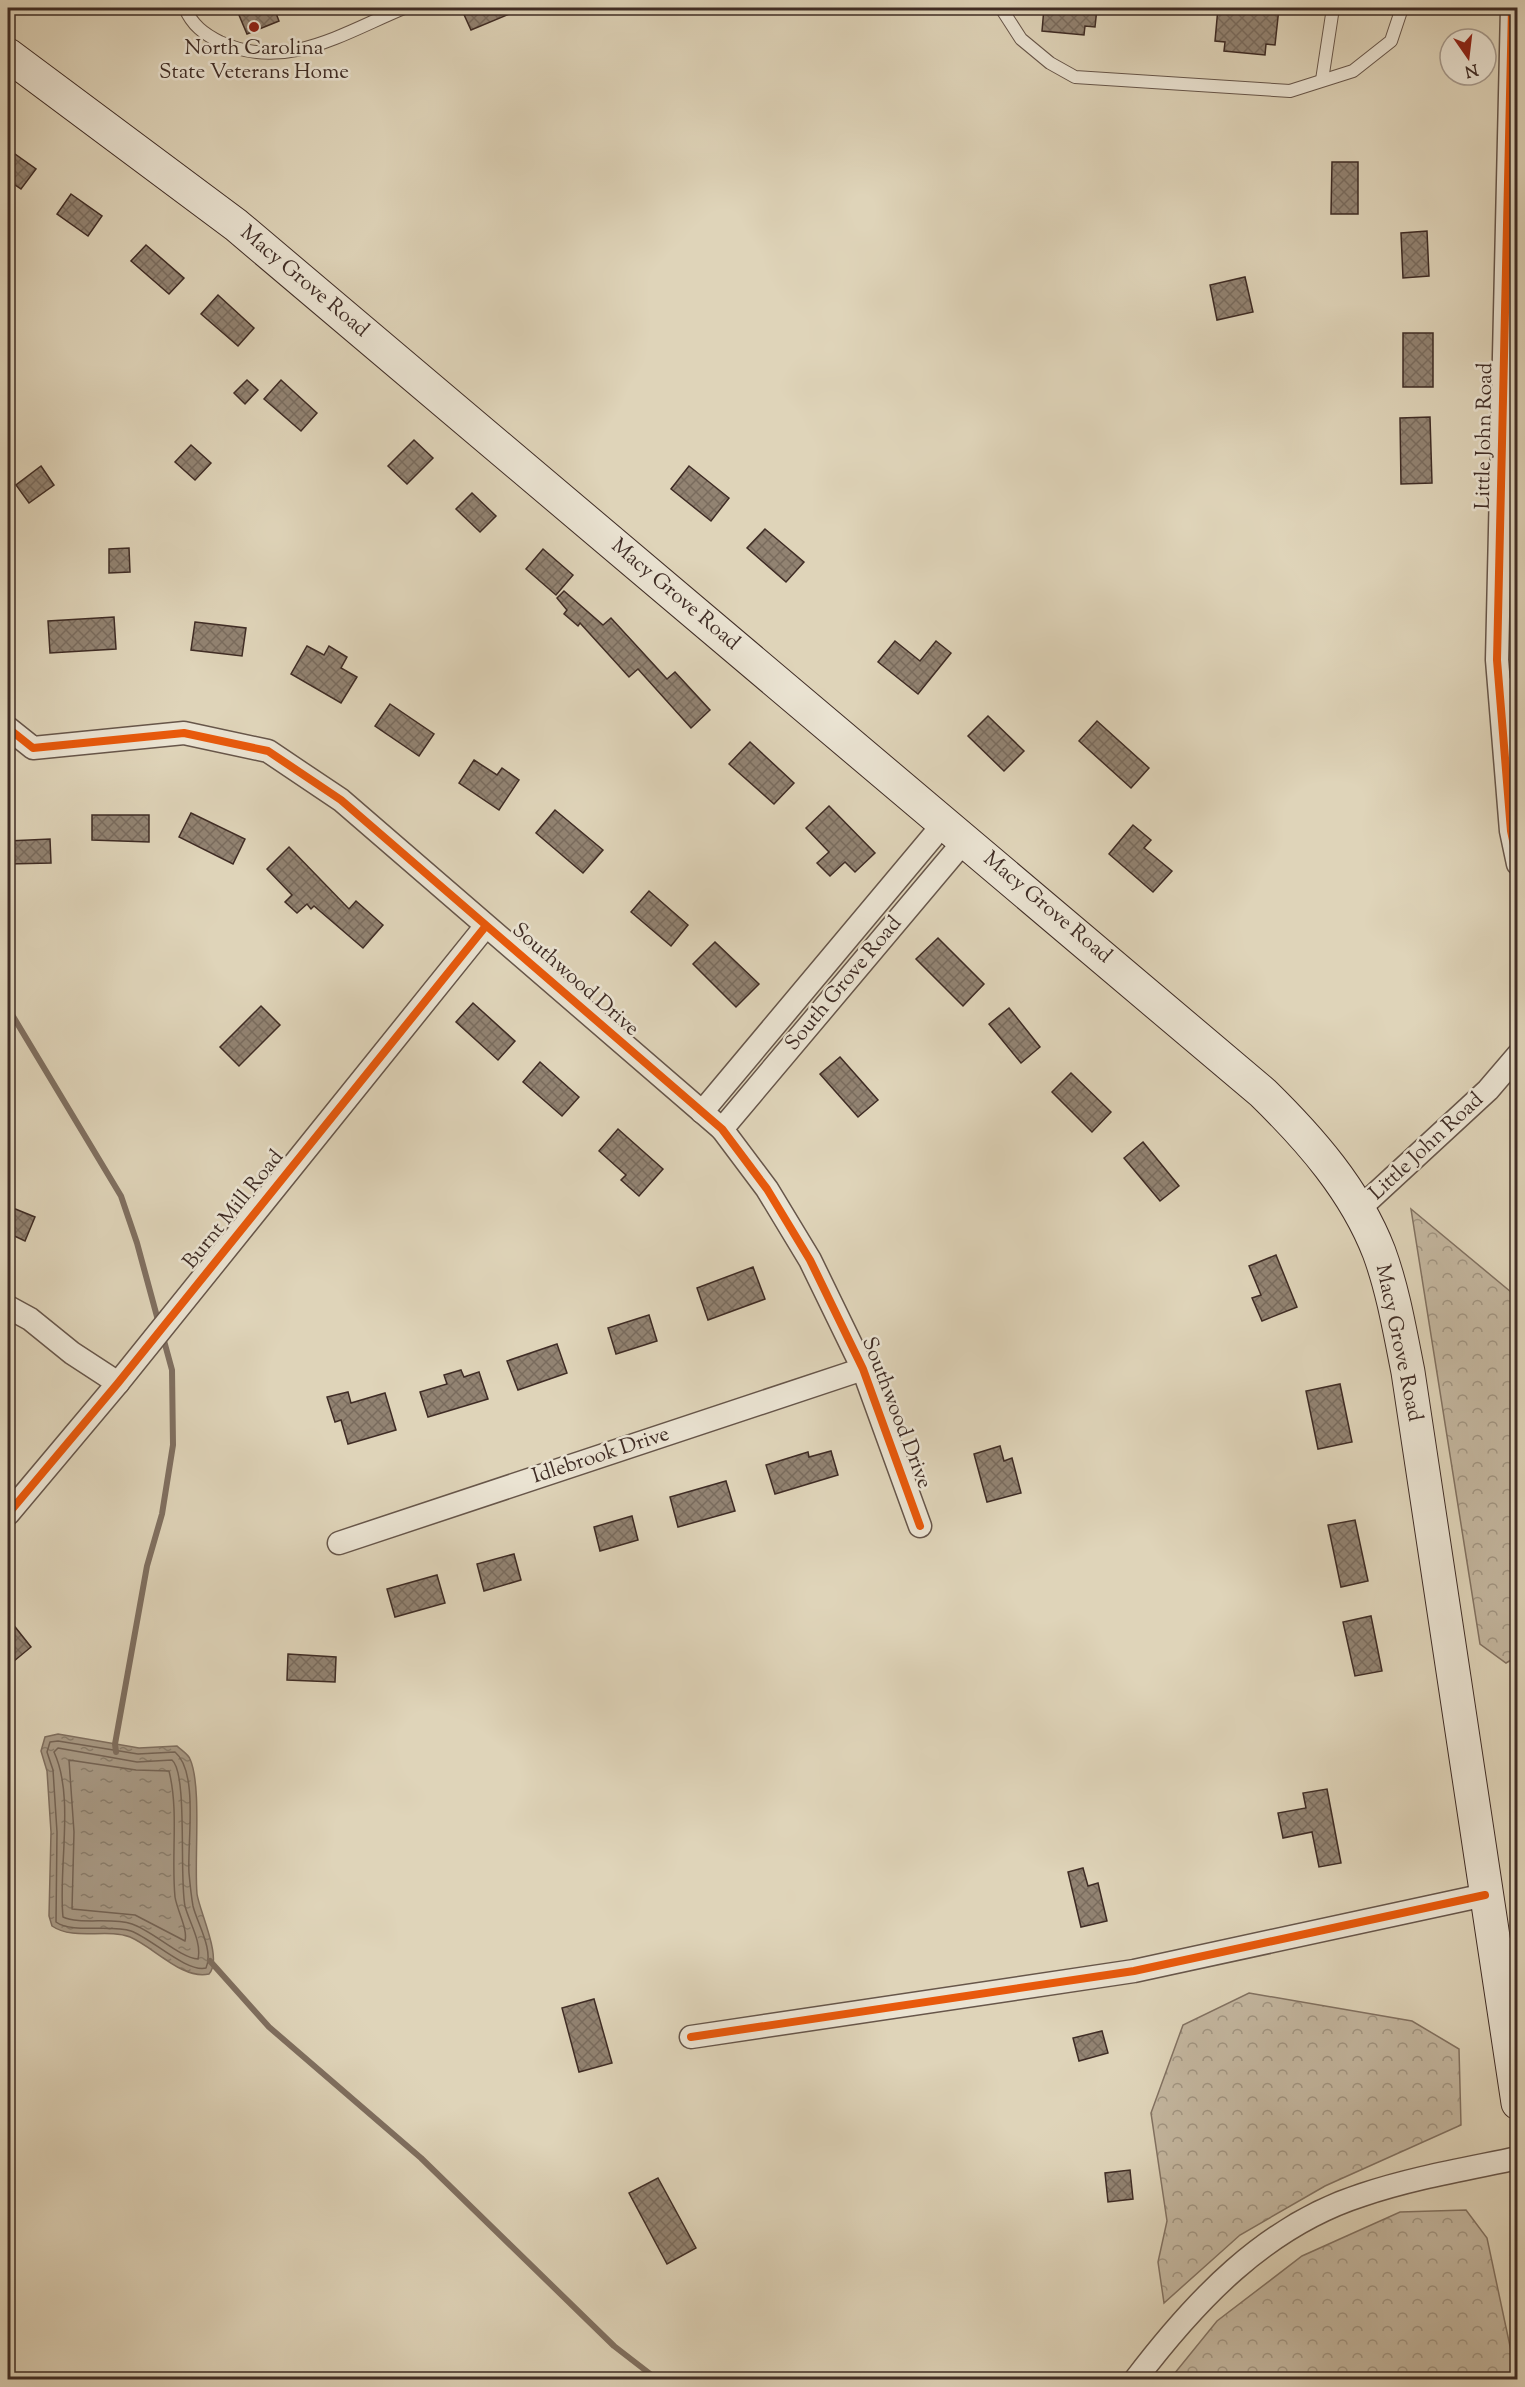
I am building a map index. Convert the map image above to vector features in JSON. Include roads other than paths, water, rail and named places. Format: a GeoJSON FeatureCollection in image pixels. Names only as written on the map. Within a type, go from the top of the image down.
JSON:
{"type":"FeatureCollection","features":[{"type":"Feature","properties":{"kind":"main road","name":"Macy Grove Road"},"geometry":{"type":"LineString","coordinates":[[8,55],[236,225],[956,831],[1263,1093],[1300,1129],[1330,1166],[1358,1210],[1378,1251],[1394,1304],[1408,1372],[1518,2103]]}},
{"type":"Feature","properties":{"kind":"street","name":"Little John Road"},"geometry":{"type":"LineString","coordinates":[[1512,8],[1508,685],[1511,831],[1518,864]]}},
{"type":"Feature","properties":{"kind":"street","name":"Southwood Drive"},"geometry":{"type":"LineString","coordinates":[[8,728],[33,748],[184,733],[268,751],[340,800],[722,1129],[767,1189],[810,1260],[862,1369],[920,1526]]}},
{"type":"Feature","properties":{"kind":"street","name":"South Grove Road"},"geometry":{"type":"LineString","coordinates":[[702,1112],[956,831]]}},
{"type":"Feature","properties":{"kind":"street","name":"South Grove Road"},"geometry":{"type":"LineString","coordinates":[[722,1129],[956,831]]}},
{"type":"Feature","properties":{"kind":"street","name":"Burnt Mill Road"},"geometry":{"type":"LineString","coordinates":[[8,1514],[118,1383],[485,927]]}},
{"type":"Feature","properties":{"kind":"street","name":"Little John Road"},"geometry":{"type":"LineString","coordinates":[[1358,1210],[1488,1090],[1518,1055]]}},
{"type":"Feature","properties":{"kind":"street"},"geometry":{"type":"LineString","coordinates":[[8,1307],[30,1319],[72,1353],[118,1383]]}},
{"type":"Feature","properties":{"kind":"street","name":"Idlebrook Drive"},"geometry":{"type":"LineString","coordinates":[[339,1543],[862,1369]]}},
{"type":"Feature","properties":{"kind":"street"},"geometry":{"type":"LineString","coordinates":[[690,2037],[1134,1971],[1485,1895]]}},
{"type":"Feature","properties":{"kind":"street"},"geometry":{"type":"LineString","coordinates":[[1135,2379],[1166,2340],[1220,2282],[1261,2248],[1296,2225],[1361,2195],[1518,2158]]}},
{"type":"Feature","properties":{"kind":"lane"},"geometry":{"type":"LineString","coordinates":[[184,8],[193,24],[212,38],[242,51],[260,54],[300,51],[404,8]]}},
{"type":"Feature","properties":{"kind":"lane"},"geometry":{"type":"LineString","coordinates":[[1001,8],[1021,39],[1050,63],[1075,77],[1290,91],[1353,71],[1391,41],[1402,8]]}},
{"type":"Feature","properties":{"kind":"lane"},"geometry":{"type":"LineString","coordinates":[[1322,80],[1333,8]]}},
{"type":"Feature","properties":{"kind":"water"},"geometry":{"type":"Polygon","coordinates":[[[58,1734],[139,1748],[177,1746],[189,1757],[194,1771],[197,1804],[197,1894],[212,1947],[213,1967],[209,1974],[199,1975],[178,1968],[130,1937],[70,1933],[52,1926],[49,1916],[51,1832],[47,1771],[41,1751],[45,1737],[58,1734]]]}},
{"type":"Feature","properties":{"kind":"waterway"},"geometry":{"type":"LineString","coordinates":[[8,1008],[121,1196],[137,1243],[159,1324]]}},
{"type":"Feature","properties":{"kind":"waterway"},"geometry":{"type":"LineString","coordinates":[[116,1752],[115,1744],[147,1566],[162,1514],[173,1445],[172,1370],[163,1337]]}},
{"type":"Feature","properties":{"kind":"waterway"},"geometry":{"type":"LineString","coordinates":[[210,1961],[269,2027],[421,2158],[614,2346],[658,2380]]}},
{"type":"Feature","properties":{"kind":"place","name":"North Carolina State Veterans Home"},"geometry":{"type":"Point","coordinates":[254,27]}}]}
